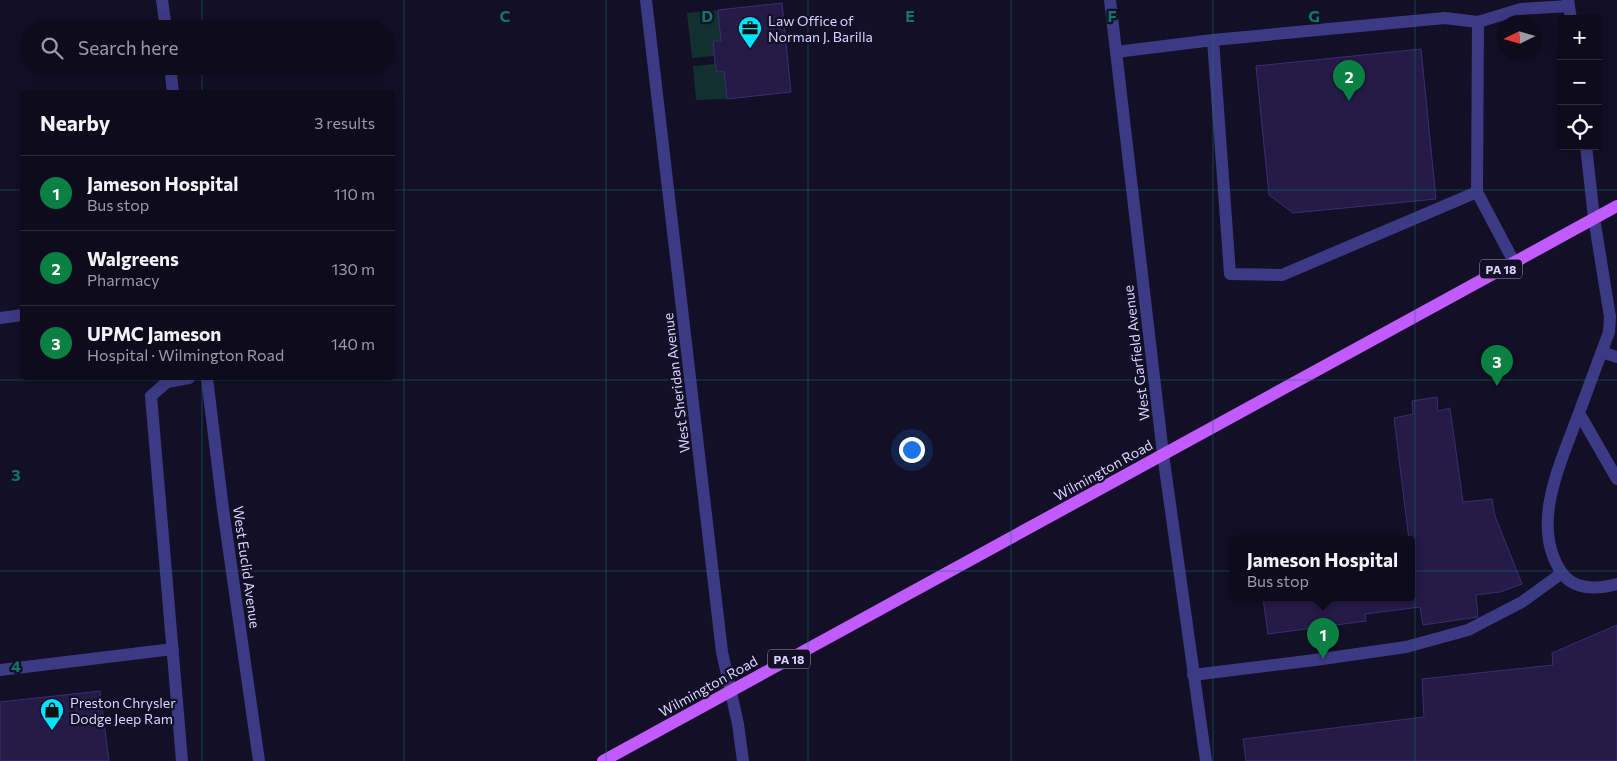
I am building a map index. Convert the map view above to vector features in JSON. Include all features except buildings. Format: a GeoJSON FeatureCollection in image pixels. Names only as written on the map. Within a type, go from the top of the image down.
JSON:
{"type":"FeatureCollection","features":[{"type":"Feature","properties":{"kind":"main road","name":"Wilmington Road"},"geometry":{"type":"LineString","coordinates":[[602,761],[1617,206]]}},
{"type":"Feature","properties":{"kind":"street"},"geometry":{"type":"LineString","coordinates":[[162,0],[165,20]]}},
{"type":"Feature","properties":{"kind":"street","name":"West Sheridan Avenue"},"geometry":{"type":"LineString","coordinates":[[646,0],[722,652],[738,724],[743,761]]}},
{"type":"Feature","properties":{"kind":"street","name":"West Garfield Avenue"},"geometry":{"type":"LineString","coordinates":[[1110,0],[1163,454],[1206,761]]}},
{"type":"Feature","properties":{"kind":"street"},"geometry":{"type":"LineString","coordinates":[[1116,52],[1213,40],[1445,18],[1478,22],[1521,9],[1569,8]]}},
{"type":"Feature","properties":{"kind":"street"},"geometry":{"type":"LineString","coordinates":[[1478,22],[1478,192],[1514,262]]}},
{"type":"Feature","properties":{"kind":"street"},"geometry":{"type":"LineString","coordinates":[[1213,40],[1230,274],[1282,275],[1478,192]]}},
{"type":"Feature","properties":{"kind":"street"},"geometry":{"type":"LineString","coordinates":[[171,75],[173,90]]}},
{"type":"Feature","properties":{"kind":"street"},"geometry":{"type":"LineString","coordinates":[[1586,150],[1594,218],[1610,317],[1609,332],[1554,481],[1548,523],[1550,545],[1557,566],[1567,580],[1584,587],[1601,588],[1617,584]]}},
{"type":"Feature","properties":{"kind":"street"},"geometry":{"type":"LineString","coordinates":[[0,318],[20,314]]}},
{"type":"Feature","properties":{"kind":"street"},"geometry":{"type":"LineString","coordinates":[[1602,352],[1617,357]]}},
{"type":"Feature","properties":{"kind":"street"},"geometry":{"type":"LineString","coordinates":[[178,380],[167,382],[152,396],[182,761]]}},
{"type":"Feature","properties":{"kind":"street","name":"West Euclid Avenue"},"geometry":{"type":"LineString","coordinates":[[207,380],[223,509],[259,761]]}},
{"type":"Feature","properties":{"kind":"street"},"geometry":{"type":"LineString","coordinates":[[1579,413],[1617,479]]}},
{"type":"Feature","properties":{"kind":"street"},"geometry":{"type":"LineString","coordinates":[[1193,674],[1406,648],[1468,630],[1522,602],[1562,573]]}},
{"type":"Feature","properties":{"kind":"street"},"geometry":{"type":"LineString","coordinates":[[0,670],[173,649]]}},
{"type":"Feature","properties":{"kind":"green space"},"geometry":{"type":"Polygon","coordinates":[[[718,10],[721,41],[714,42],[715,56],[692,58],[687,13],[718,10]]]}},
{"type":"Feature","properties":{"kind":"green space"},"geometry":{"type":"Polygon","coordinates":[[[715,64],[717,72],[724,71],[727,99],[696,100],[693,66],[715,64]]]}},
{"type":"Feature","properties":{"kind":"place","name":"Law Office of Norman J. Barilla"},"geometry":{"type":"Point","coordinates":[750,49]}},
{"type":"Feature","properties":{"kind":"place","name":"Walgreens"},"geometry":{"type":"Point","coordinates":[1349,101]}},
{"type":"Feature","properties":{"kind":"place","name":"UPMC Jameson"},"geometry":{"type":"Point","coordinates":[1497,386]}},
{"type":"Feature","properties":{"kind":"place","name":"Jameson Hospital"},"geometry":{"type":"Point","coordinates":[1323,659]}},
{"type":"Feature","properties":{"kind":"place","name":"Preston Chrysler Dodge Jeep Ram"},"geometry":{"type":"Point","coordinates":[52,731]}}]}
